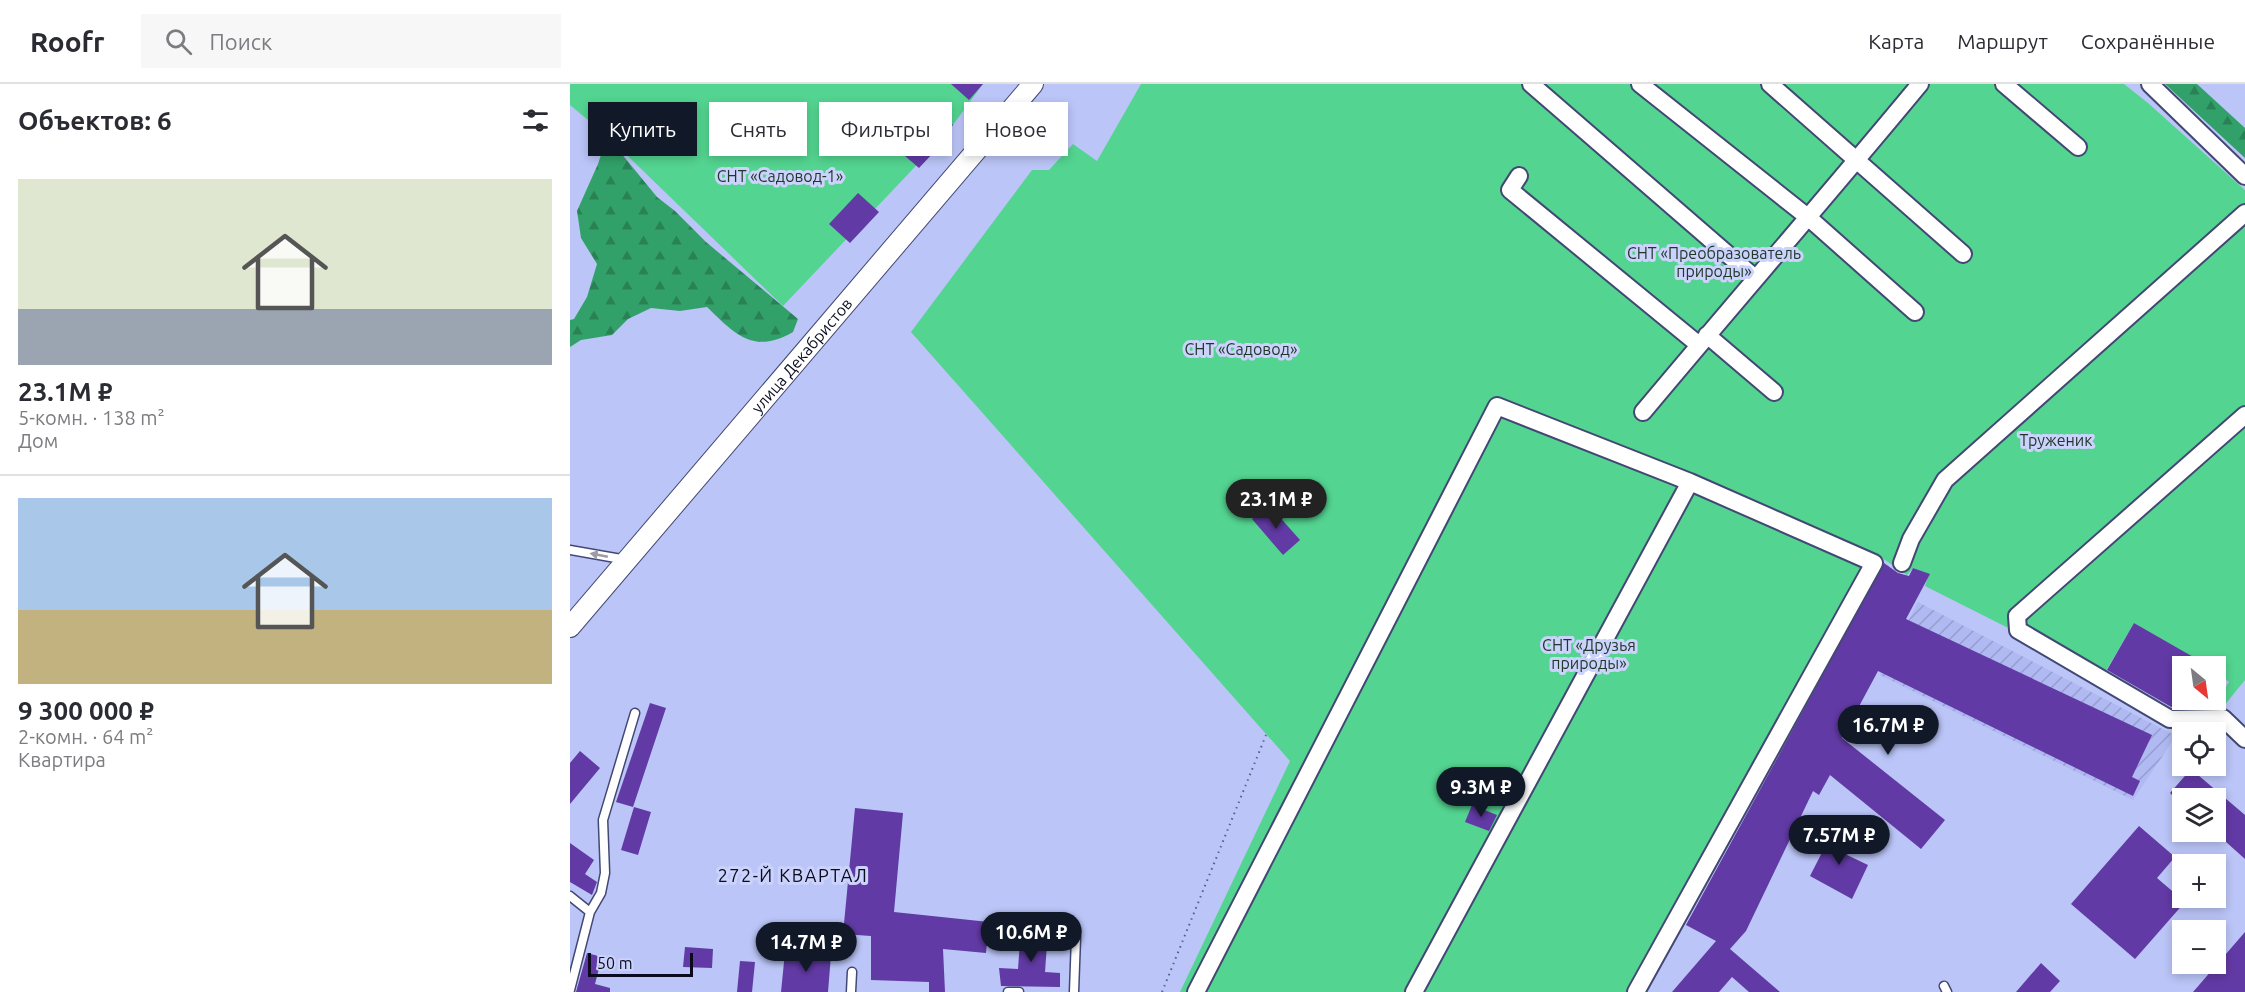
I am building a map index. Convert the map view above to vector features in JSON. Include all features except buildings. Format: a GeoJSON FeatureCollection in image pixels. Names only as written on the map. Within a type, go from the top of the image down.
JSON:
{"type":"FeatureCollection","features":[{"type":"Feature","properties":{"kind":"street","name":"улица Декабристов"},"geometry":{"type":"LineString","coordinates":[[570,627],[1033,84]]}},
{"type":"Feature","properties":{"kind":"street"},"geometry":{"type":"LineString","coordinates":[[1532,84],[1755,278]]}},
{"type":"Feature","properties":{"kind":"street"},"geometry":{"type":"LineString","coordinates":[[1640,84],[1809,218],[1916,312]]}},
{"type":"Feature","properties":{"kind":"street"},"geometry":{"type":"LineString","coordinates":[[1770,84],[1963,254]]}},
{"type":"Feature","properties":{"kind":"street"},"geometry":{"type":"LineString","coordinates":[[1643,412],[1920,84]]}},
{"type":"Feature","properties":{"kind":"street"},"geometry":{"type":"LineString","coordinates":[[2004,84],[2078,147]]}},
{"type":"Feature","properties":{"kind":"street"},"geometry":{"type":"LineString","coordinates":[[2150,84],[2245,176]]}},
{"type":"Feature","properties":{"kind":"street"},"geometry":{"type":"LineString","coordinates":[[1519,176],[1510,189],[1703,340],[1774,392]]}},
{"type":"Feature","properties":{"kind":"street"},"geometry":{"type":"LineString","coordinates":[[1902,563],[1911,539],[1945,480],[2245,213]]}},
{"type":"Feature","properties":{"kind":"street"},"geometry":{"type":"LineString","coordinates":[[1196,992],[1497,406],[1690,482],[1874,563],[1636,992]]}},
{"type":"Feature","properties":{"kind":"street"},"geometry":{"type":"LineString","coordinates":[[2245,415],[2018,616],[2018,630],[2170,719],[2223,718],[2245,739]]}},
{"type":"Feature","properties":{"kind":"street"},"geometry":{"type":"LineString","coordinates":[[1414,992],[1690,482]]}},
{"type":"Feature","properties":{"kind":"lane"},"geometry":{"type":"LineString","coordinates":[[570,550],[627,561]]}},
{"type":"Feature","properties":{"kind":"lane"},"geometry":{"type":"LineString","coordinates":[[570,990],[590,912],[601,893],[605,873],[603,820],[635,713]]}},
{"type":"Feature","properties":{"kind":"lane"},"geometry":{"type":"LineString","coordinates":[[570,896],[590,912]]}},
{"type":"Feature","properties":{"kind":"lane"},"geometry":{"type":"LineString","coordinates":[[1074,992],[1076,937]]}},
{"type":"Feature","properties":{"kind":"lane"},"geometry":{"type":"LineString","coordinates":[[851,992],[852,972]]}},
{"type":"Feature","properties":{"kind":"lane"},"geometry":{"type":"LineString","coordinates":[[1008,992],[1019,992]]}},
{"type":"Feature","properties":{"kind":"path"},"geometry":{"type":"LineString","coordinates":[[1162,992],[1266,735]]}},
{"type":"Feature","properties":{"kind":"shaded area"},"geometry":{"type":"Polygon","coordinates":[[[1918,602],[2172,734],[2172,742],[2133,800],[1880,675],[1918,602]]]}},
{"type":"Feature","properties":{"kind":"green space","name":"СНТ «Садовод-1»"},"geometry":{"type":"Polygon","coordinates":[[[570,84],[983,84],[970,102],[964,102],[964,110],[952,126],[952,102],[819,102],[819,156],[925,156],[783,306],[628,156],[697,156],[697,102],[588,102],[588,120],[570,105],[570,84]]]}},
{"type":"Feature","properties":{"kind":"green space"},"geometry":{"type":"Polygon","coordinates":[[[1141,84],[2124,84],[2245,190],[2245,680],[2226,703],[2226,686],[2229,682],[2226,680],[2226,656],[2190,656],[2134,623],[2103,676],[1925,586],[1929,574],[1913,568],[1907,575],[1882,558],[1862,603],[1673,945],[1644,992],[1180,992],[1290,761],[911,332],[1032,170],[1049,170],[1062,156],[1068,156],[1068,149],[1073,144],[1097,161],[1141,84]]]}},
{"type":"Feature","properties":{"kind":"green space"},"geometry":{"type":"Polygon","coordinates":[[[2165,84],[2197,84],[2245,128],[2245,158],[2165,84]]]}},
{"type":"Feature","properties":{"kind":"green space"},"geometry":{"type":"Polygon","coordinates":[[[601,156],[623,156],[657,197],[675,211],[706,242],[798,319],[793,332],[767,342],[756,341],[736,333],[707,307],[680,311],[651,308],[628,319],[612,335],[581,340],[570,347],[570,320],[574,319],[587,297],[597,264],[581,238],[577,211],[601,156]]]}},
{"type":"Feature","properties":{"kind":"district","name":"272-Й КВАРТАЛ"},"geometry":{"type":"Point","coordinates":[793,875]}},
{"type":"Feature","properties":{"kind":"park label","name":"СНТ «Преобразователь природы»"},"geometry":{"type":"Point","coordinates":[1714,262]}},
{"type":"Feature","properties":{"kind":"park label","name":"СНТ «Садовод»"},"geometry":{"type":"Point","coordinates":[1241,349]}},
{"type":"Feature","properties":{"kind":"park label","name":"Труженик"},"geometry":{"type":"Point","coordinates":[2056,440]}},
{"type":"Feature","properties":{"kind":"park label","name":"СНТ «Друзья природы»"},"geometry":{"type":"Point","coordinates":[1589,654]}}]}
